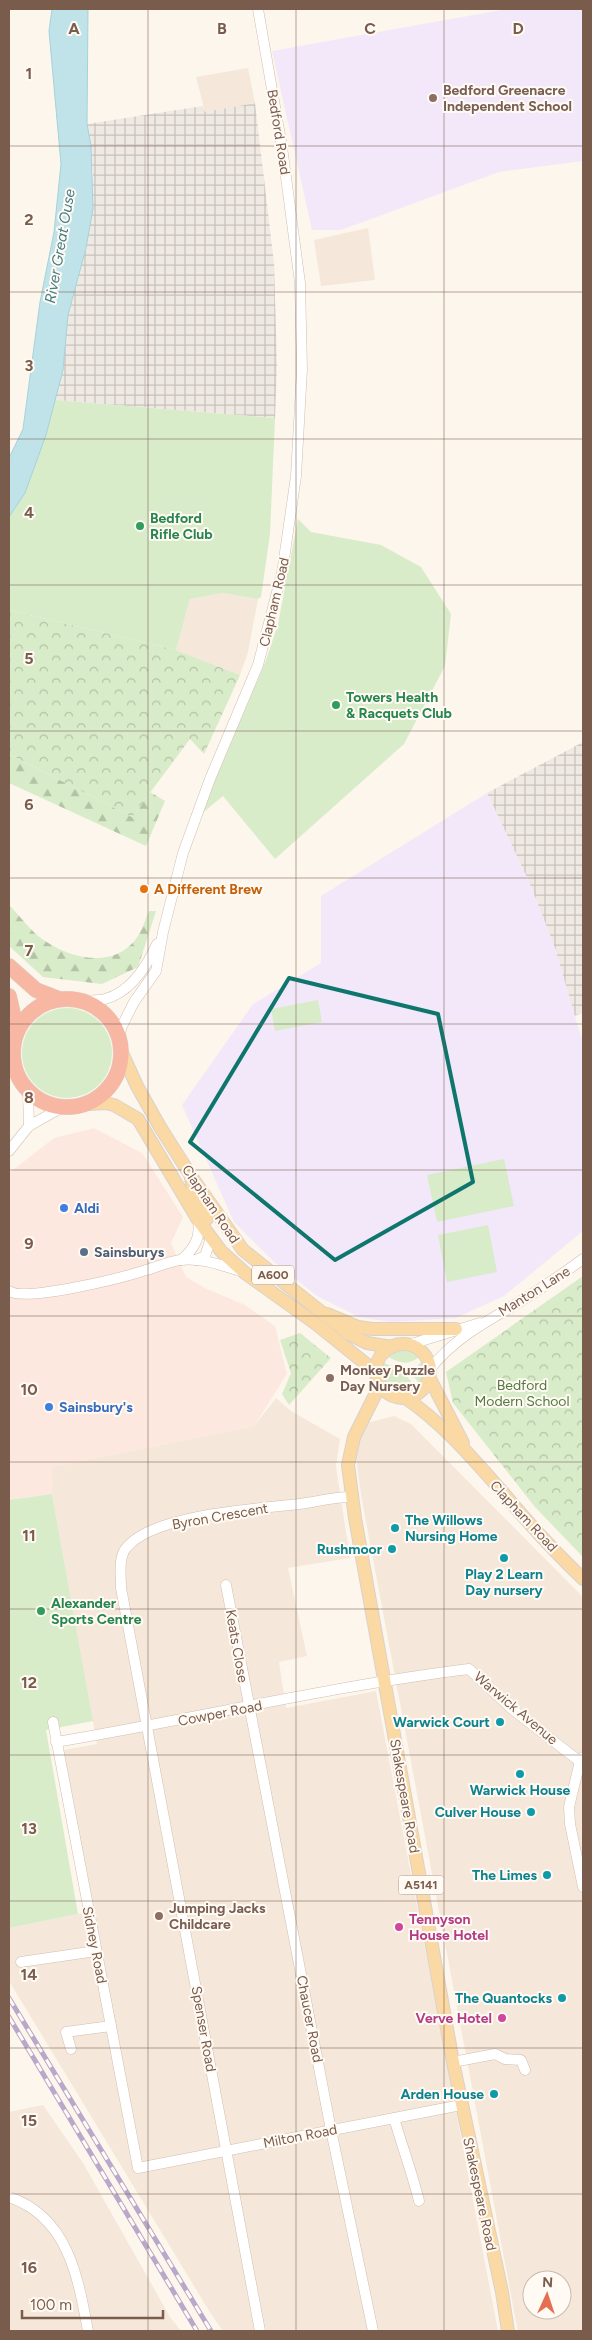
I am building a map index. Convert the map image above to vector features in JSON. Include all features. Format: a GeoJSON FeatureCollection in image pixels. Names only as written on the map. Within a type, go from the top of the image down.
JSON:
{"type":"FeatureCollection","features":[{"type":"Feature","properties":{"kind":"highway"},"geometry":{"type":"LineString","coordinates":[[9,966],[36,990],[59,999]]}},
{"type":"Feature","properties":{"kind":"highway"},"geometry":{"type":"LineString","coordinates":[[9,996],[13,1043],[12,1060],[19,1086],[41,1102],[61,1108],[88,1104],[102,1095],[113,1083],[119,1069],[122,1053],[119,1037],[109,1018],[92,1005],[82,1001],[59,999],[49,1001],[38,1008],[13,1043]]}},
{"type":"Feature","properties":{"kind":"main road","name":"Clapham Road"},"geometry":{"type":"LineString","coordinates":[[122,1053],[136,1086],[191,1176],[243,1250],[268,1272],[360,1341],[392,1347]]}},
{"type":"Feature","properties":{"kind":"main road","name":"Clapham Road"},"geometry":{"type":"LineString","coordinates":[[88,1104],[105,1102],[114,1104],[138,1119],[198,1220],[211,1238],[245,1273],[322,1329],[376,1372]]}},
{"type":"Feature","properties":{"kind":"main road"},"geometry":{"type":"LineString","coordinates":[[191,1176],[194,1195],[211,1226],[211,1238]]}},
{"type":"Feature","properties":{"kind":"main road"},"geometry":{"type":"LineString","coordinates":[[322,1312],[358,1327],[372,1329],[456,1329]]}},
{"type":"Feature","properties":{"kind":"main road"},"geometry":{"type":"LineString","coordinates":[[368,1410],[400,1397],[416,1394],[421,1390],[430,1373],[425,1355],[408,1345]]}},
{"type":"Feature","properties":{"kind":"main road","name":"A600"},"geometry":{"type":"LineString","coordinates":[[392,1347],[408,1345]]}},
{"type":"Feature","properties":{"kind":"main road"},"geometry":{"type":"LineString","coordinates":[[392,1347],[379,1358],[376,1372],[380,1385],[400,1397]]}},
{"type":"Feature","properties":{"kind":"main road","name":"Clapham Road"},"geometry":{"type":"LineString","coordinates":[[430,1373],[467,1452]]}},
{"type":"Feature","properties":{"kind":"main road","name":"Shakespeare Road"},"geometry":{"type":"LineString","coordinates":[[380,1385],[354,1436],[348,1465],[384,1682],[453,2062],[502,2292],[508,2331]]}},
{"type":"Feature","properties":{"kind":"main road","name":"Clapham Road"},"geometry":{"type":"LineString","coordinates":[[400,1397],[424,1411],[467,1452],[583,1579]]}},
{"type":"Feature","properties":{"kind":"street","name":"Bedford Road"},"geometry":{"type":"LineString","coordinates":[[258,9],[282,147],[297,256]]}},
{"type":"Feature","properties":{"kind":"street","name":"Clapham Road"},"geometry":{"type":"LineString","coordinates":[[119,1037],[130,1010],[156,971],[179,865],[193,822],[258,665],[282,573],[296,476],[300,413],[302,332],[297,256]]}},
{"type":"Feature","properties":{"kind":"street","name":"Clapham Road"},"geometry":{"type":"LineString","coordinates":[[82,1001],[105,999],[117,994],[134,981],[151,958],[163,932]]}},
{"type":"Feature","properties":{"kind":"street"},"geometry":{"type":"LineString","coordinates":[[19,1086],[29,1126]]}},
{"type":"Feature","properties":{"kind":"street"},"geometry":{"type":"LineString","coordinates":[[9,1151],[29,1126],[61,1108]]}},
{"type":"Feature","properties":{"kind":"street"},"geometry":{"type":"LineString","coordinates":[[181,1260],[193,1250],[197,1242],[200,1228],[198,1220]]}},
{"type":"Feature","properties":{"kind":"street"},"geometry":{"type":"LineString","coordinates":[[196,1260],[204,1256],[211,1238]]}},
{"type":"Feature","properties":{"kind":"street","name":"Manton Lane"},"geometry":{"type":"LineString","coordinates":[[430,1373],[448,1350],[483,1322],[519,1302],[583,1259]]}},
{"type":"Feature","properties":{"kind":"street"},"geometry":{"type":"LineString","coordinates":[[9,1291],[14,1294],[34,1294],[142,1272],[181,1260],[196,1260],[245,1273]]}},
{"type":"Feature","properties":{"kind":"street","name":"Manton Lane"},"geometry":{"type":"LineString","coordinates":[[408,1345],[483,1322]]}},
{"type":"Feature","properties":{"kind":"street","name":"Byron Crescent"},"geometry":{"type":"LineString","coordinates":[[148,1727],[121,1588],[120,1568],[125,1549],[137,1537],[157,1527],[208,1515],[305,1503],[338,1496],[353,1497]]}},
{"type":"Feature","properties":{"kind":"street","name":"Keats Close"},"geometry":{"type":"LineString","coordinates":[[226,1585],[249,1707]]}},
{"type":"Feature","properties":{"kind":"street","name":"Warwick Avenue"},"geometry":{"type":"LineString","coordinates":[[384,1682],[469,1669],[512,1709],[582,1760]]}},
{"type":"Feature","properties":{"kind":"street","name":"Cowper Road"},"geometry":{"type":"LineString","coordinates":[[56,1742],[148,1727],[384,1682]]}},
{"type":"Feature","properties":{"kind":"street","name":"Chaucer Road"},"geometry":{"type":"LineString","coordinates":[[249,1707],[331,2130],[373,2331]]}},
{"type":"Feature","properties":{"kind":"street","name":"Sidney Road"},"geometry":{"type":"LineString","coordinates":[[53,1722],[138,2168]]}},
{"type":"Feature","properties":{"kind":"street","name":"Spenser Road"},"geometry":{"type":"LineString","coordinates":[[148,1727],[260,2331]]}},
{"type":"Feature","properties":{"kind":"street"},"geometry":{"type":"LineString","coordinates":[[582,1760],[569,1807],[570,1824],[583,1887]]}},
{"type":"Feature","properties":{"kind":"street"},"geometry":{"type":"LineString","coordinates":[[21,1962],[96,1951]]}},
{"type":"Feature","properties":{"kind":"street"},"geometry":{"type":"LineString","coordinates":[[71,2049],[66,2032],[111,2026]]}},
{"type":"Feature","properties":{"kind":"street"},"geometry":{"type":"LineString","coordinates":[[453,2062],[494,2054],[505,2059],[521,2060],[525,2070]]}},
{"type":"Feature","properties":{"kind":"street","name":"Milton Road"},"geometry":{"type":"LineString","coordinates":[[138,2168],[226,2149],[461,2105]]}},
{"type":"Feature","properties":{"kind":"street"},"geometry":{"type":"LineString","coordinates":[[394,2118],[403,2152],[411,2168],[419,2201]]}},
{"type":"Feature","properties":{"kind":"street"},"geometry":{"type":"LineString","coordinates":[[9,2197],[20,2201],[43,2216],[60,2235],[81,2293],[88,2331]]}},
{"type":"Feature","properties":{"kind":"highlighted area"},"geometry":{"type":"Polygon","coordinates":[[[289,978],[438,1014],[473,1182],[335,1260],[190,1142],[289,978]]]}},
{"type":"Feature","properties":{"kind":"shaded area","name":"Bedford Greenacre Independent School"},"geometry":{"type":"Polygon","coordinates":[[[507,9],[583,9],[583,161],[499,172],[341,230],[312,230],[272,51],[507,9]]]}},
{"type":"Feature","properties":{"kind":"shaded area"},"geometry":{"type":"Polygon","coordinates":[[[248,68],[255,103],[205,112],[196,77],[248,68]]]}},
{"type":"Feature","properties":{"kind":"shaded area"},"geometry":{"type":"Polygon","coordinates":[[[255,103],[274,263],[277,366],[275,418],[55,400],[63,370],[68,315],[86,248],[93,173],[87,124],[203,106],[205,112],[255,103]]]}},
{"type":"Feature","properties":{"kind":"shaded area"},"geometry":{"type":"Polygon","coordinates":[[[368,228],[375,280],[321,286],[314,240],[368,228]]]}},
{"type":"Feature","properties":{"kind":"shaded area"},"geometry":{"type":"Polygon","coordinates":[[[223,593],[258,599],[248,652],[240,675],[176,650],[190,599],[223,593]]]}},
{"type":"Feature","properties":{"kind":"shaded area"},"geometry":{"type":"Polygon","coordinates":[[[583,742],[583,1013],[574,1016],[555,948],[529,882],[487,793],[583,742]]]}},
{"type":"Feature","properties":{"kind":"shaded area"},"geometry":{"type":"Polygon","coordinates":[[[487,793],[529,882],[555,948],[583,1043],[583,1231],[504,1296],[456,1318],[391,1322],[359,1317],[317,1296],[273,1261],[234,1222],[182,1105],[253,1004],[321,963],[321,896],[487,793]]]}},
{"type":"Feature","properties":{"kind":"shaded area"},"geometry":{"type":"Polygon","coordinates":[[[94,1128],[142,1153],[183,1217],[171,1243],[186,1277],[205,1288],[245,1305],[275,1326],[287,1374],[254,1426],[51,1467],[52,1494],[9,1500],[9,1173],[54,1138],[94,1128]]]}},
{"type":"Feature","properties":{"kind":"shaded area"},"geometry":{"type":"Polygon","coordinates":[[[276,1398],[291,1411],[340,1439],[336,1466],[350,1558],[288,1568],[307,1656],[279,1662],[286,1708],[376,1691],[498,2331],[223,2331],[9,1981],[9,1928],[93,1911],[64,1750],[97,1744],[52,1494],[51,1467],[254,1426],[276,1398]]]}},
{"type":"Feature","properties":{"kind":"shaded area"},"geometry":{"type":"Polygon","coordinates":[[[394,1416],[411,1424],[583,1597],[583,2331],[518,2331],[361,1495],[356,1457],[363,1424],[394,1416]]]}},
{"type":"Feature","properties":{"kind":"shaded area"},"geometry":{"type":"Polygon","coordinates":[[[43,2105],[83,2163],[170,2317],[181,2331],[9,2331],[9,2112],[43,2105]]]}},
{"type":"Feature","properties":{"kind":"green space","name":"Bedford Rifle Club"},"geometry":{"type":"Polygon","coordinates":[[[55,400],[275,418],[270,534],[261,597],[258,599],[223,593],[190,599],[176,650],[9,610],[9,517],[25,493],[46,435],[55,400]]]}},
{"type":"Feature","properties":{"kind":"green space","name":"Towers Health & Racquets Club"},"geometry":{"type":"Polygon","coordinates":[[[298,519],[311,532],[381,545],[421,567],[451,614],[445,666],[404,744],[275,859],[223,796],[200,815],[265,663],[278,624],[298,519]]]}},
{"type":"Feature","properties":{"kind":"green space"},"geometry":{"type":"Polygon","coordinates":[[[9,610],[176,650],[240,675],[204,754],[190,739],[132,817],[9,754],[9,610]]]}},
{"type":"Feature","properties":{"kind":"green space"},"geometry":{"type":"Polygon","coordinates":[[[9,754],[132,817],[150,792],[165,801],[146,846],[9,783],[9,754]]]}},
{"type":"Feature","properties":{"kind":"green space"},"geometry":{"type":"Polygon","coordinates":[[[9,905],[30,929],[45,941],[67,952],[92,958],[104,958],[127,948],[138,936],[149,911],[156,911],[138,967],[102,984],[43,977],[9,946],[9,905]]]}},
{"type":"Feature","properties":{"kind":"green space"},"geometry":{"type":"Polygon","coordinates":[[[318,1000],[322,1022],[275,1031],[271,1009],[318,1000]]]}},
{"type":"Feature","properties":{"kind":"green space"},"geometry":{"type":"Polygon","coordinates":[[[67,1008],[84,1012],[99,1021],[108,1036],[112,1053],[108,1070],[99,1085],[84,1094],[67,1098],[50,1094],[35,1085],[26,1070],[22,1053],[26,1036],[35,1021],[50,1012],[67,1008]]]}},
{"type":"Feature","properties":{"kind":"green space"},"geometry":{"type":"Polygon","coordinates":[[[504,1159],[514,1206],[437,1222],[427,1175],[504,1159]]]}},
{"type":"Feature","properties":{"kind":"green space"},"geometry":{"type":"Polygon","coordinates":[[[488,1225],[497,1272],[447,1282],[438,1235],[488,1225]]]}},
{"type":"Feature","properties":{"kind":"green space","name":"Bedford Modern School"},"geometry":{"type":"Polygon","coordinates":[[[583,1276],[583,1557],[535,1507],[453,1403],[446,1372],[583,1276]]]}},
{"type":"Feature","properties":{"kind":"green space"},"geometry":{"type":"Polygon","coordinates":[[[300,1333],[331,1358],[289,1405],[282,1394],[291,1373],[280,1340],[300,1333]]]}},
{"type":"Feature","properties":{"kind":"green space"},"geometry":{"type":"Polygon","coordinates":[[[399,1350],[406,1350],[419,1357],[411,1362],[404,1363],[388,1357],[399,1350]]]}},
{"type":"Feature","properties":{"kind":"green space"},"geometry":{"type":"Polygon","coordinates":[[[422,1361],[425,1375],[420,1384],[414,1377],[413,1371],[422,1361]]]}},
{"type":"Feature","properties":{"kind":"green space"},"geometry":{"type":"Polygon","coordinates":[[[384,1363],[401,1370],[417,1388],[402,1391],[390,1388],[383,1378],[384,1363]]]}},
{"type":"Feature","properties":{"kind":"green space","name":"Alexander Sports Centre"},"geometry":{"type":"Polygon","coordinates":[[[52,1494],[93,1721],[46,1730],[78,1914],[9,1928],[9,1500],[52,1494]]]}},
{"type":"Feature","properties":{"kind":"water","name":"River Great Ouse"},"geometry":{"type":"Polygon","coordinates":[[[52,9],[88,9],[87,124],[91,146],[93,209],[86,248],[68,315],[63,370],[46,435],[25,493],[9,517],[9,458],[23,429],[40,302],[54,232],[61,164],[49,31],[52,9]]]}},
{"type":"Feature","properties":{"kind":"railway"},"geometry":{"type":"LineString","coordinates":[[9,1998],[211,2331]]}},
{"type":"Feature","properties":{"kind":"railway"},"geometry":{"type":"LineString","coordinates":[[9,2017],[197,2331]]}},
{"type":"Feature","properties":{"kind":"place","name":"Bedford Greenacre Independent School"},"geometry":{"type":"Point","coordinates":[433,98]}},
{"type":"Feature","properties":{"kind":"place","name":"Bedford Rifle Club"},"geometry":{"type":"Point","coordinates":[140,526]}},
{"type":"Feature","properties":{"kind":"place","name":"Towers Health & Racquets Club"},"geometry":{"type":"Point","coordinates":[336,705]}},
{"type":"Feature","properties":{"kind":"place","name":"A Different Brew"},"geometry":{"type":"Point","coordinates":[144,889]}},
{"type":"Feature","properties":{"kind":"place","name":"Aldi"},"geometry":{"type":"Point","coordinates":[64,1208]}},
{"type":"Feature","properties":{"kind":"place","name":"Sainsburys"},"geometry":{"type":"Point","coordinates":[84,1252]}},
{"type":"Feature","properties":{"kind":"place","name":"Monkey Puzzle Day Nursery"},"geometry":{"type":"Point","coordinates":[330,1378]}},
{"type":"Feature","properties":{"kind":"place","name":"Sainsbury's"},"geometry":{"type":"Point","coordinates":[49,1407]}},
{"type":"Feature","properties":{"kind":"place","name":"The Willows Nursing Home"},"geometry":{"type":"Point","coordinates":[395,1528]}},
{"type":"Feature","properties":{"kind":"place","name":"Rushmoor"},"geometry":{"type":"Point","coordinates":[392,1549]}},
{"type":"Feature","properties":{"kind":"place","name":"Play 2 Learn Day nursery"},"geometry":{"type":"Point","coordinates":[504,1558]}},
{"type":"Feature","properties":{"kind":"place","name":"Alexander Sports Centre"},"geometry":{"type":"Point","coordinates":[41,1611]}},
{"type":"Feature","properties":{"kind":"place","name":"Warwick Court"},"geometry":{"type":"Point","coordinates":[500,1722]}},
{"type":"Feature","properties":{"kind":"place","name":"Warwick House"},"geometry":{"type":"Point","coordinates":[520,1774]}},
{"type":"Feature","properties":{"kind":"place","name":"Culver House"},"geometry":{"type":"Point","coordinates":[531,1812]}},
{"type":"Feature","properties":{"kind":"place","name":"The Limes"},"geometry":{"type":"Point","coordinates":[547,1875]}},
{"type":"Feature","properties":{"kind":"place","name":"Jumping Jacks Childcare"},"geometry":{"type":"Point","coordinates":[159,1916]}},
{"type":"Feature","properties":{"kind":"place","name":"Tennyson House Hotel"},"geometry":{"type":"Point","coordinates":[399,1927]}},
{"type":"Feature","properties":{"kind":"place","name":"The Quantocks"},"geometry":{"type":"Point","coordinates":[562,1998]}},
{"type":"Feature","properties":{"kind":"place","name":"Verve Hotel"},"geometry":{"type":"Point","coordinates":[502,2018]}},
{"type":"Feature","properties":{"kind":"place","name":"Arden House"},"geometry":{"type":"Point","coordinates":[494,2094]}}]}
